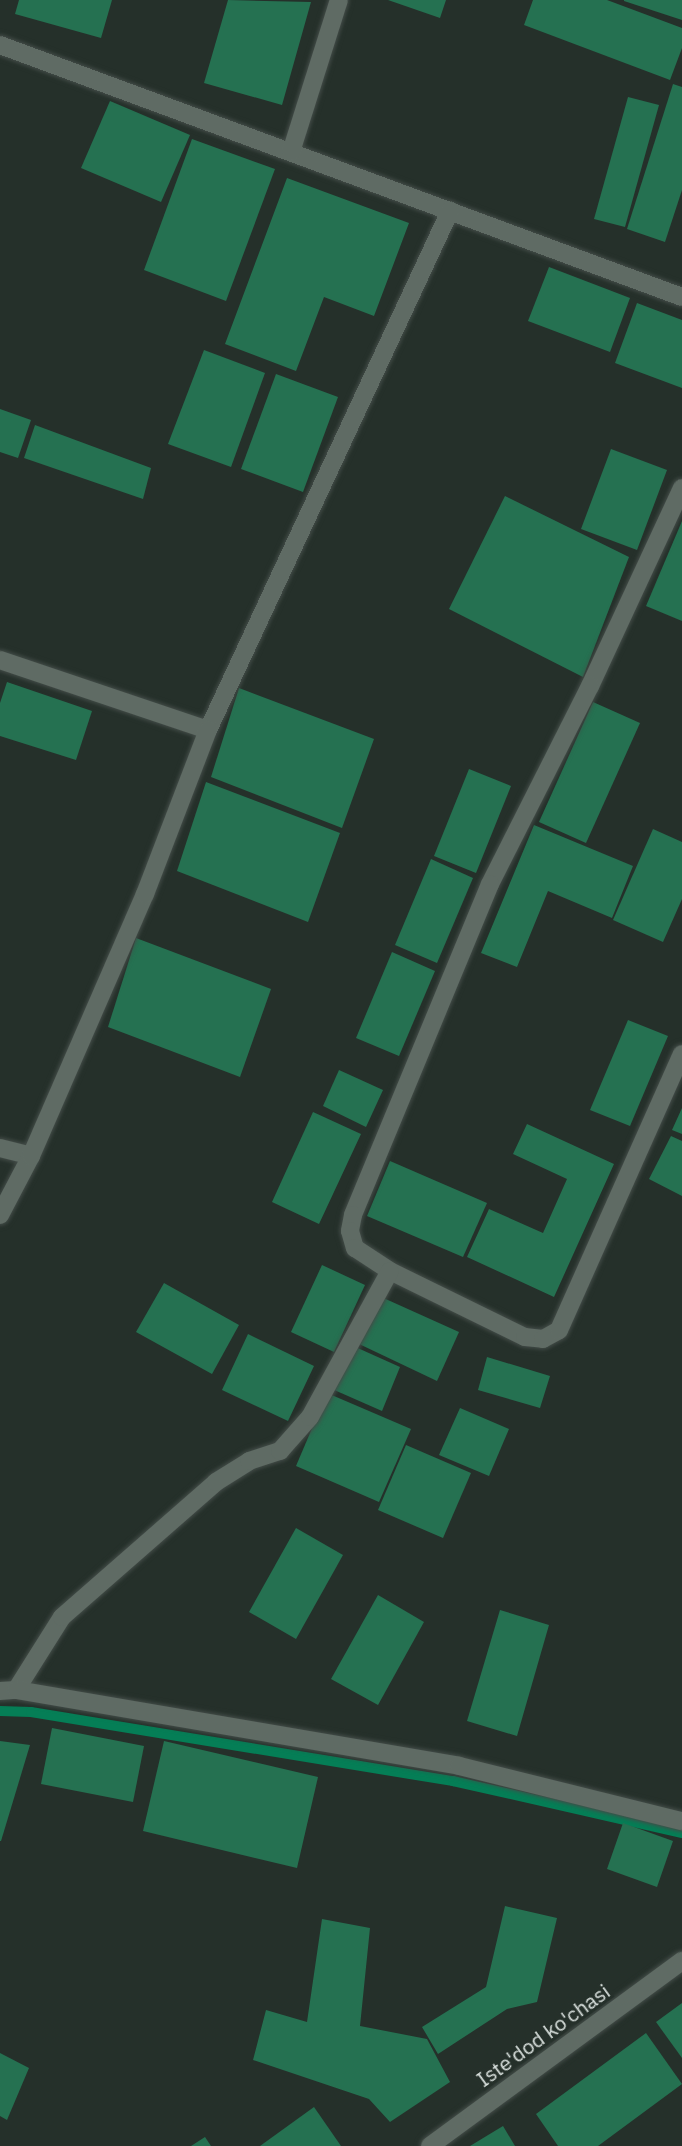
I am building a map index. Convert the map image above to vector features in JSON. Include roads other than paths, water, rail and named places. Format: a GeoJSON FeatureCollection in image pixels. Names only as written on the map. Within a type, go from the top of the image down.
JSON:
{"type":"FeatureCollection","features":[{"type":"Feature","properties":{"kind":"street"},"geometry":{"type":"LineString","coordinates":[[291,152],[339,0]]}},
{"type":"Feature","properties":{"kind":"street"},"geometry":{"type":"LineString","coordinates":[[0,45],[682,297]]}},
{"type":"Feature","properties":{"kind":"street"},"geometry":{"type":"LineString","coordinates":[[0,1216],[32,1156],[145,894],[208,730],[450,211]]}},
{"type":"Feature","properties":{"kind":"street"},"geometry":{"type":"LineString","coordinates":[[682,488],[590,686],[490,884],[353,1215],[350,1231],[355,1248],[390,1271],[525,1337],[543,1339],[559,1330],[682,1054]]}},
{"type":"Feature","properties":{"kind":"street"},"geometry":{"type":"LineString","coordinates":[[0,660],[208,730]]}},
{"type":"Feature","properties":{"kind":"street"},"geometry":{"type":"LineString","coordinates":[[0,1148],[32,1156]]}},
{"type":"Feature","properties":{"kind":"street"},"geometry":{"type":"LineString","coordinates":[[390,1271],[310,1417],[280,1451],[249,1461],[216,1482],[62,1617],[8,1690],[459,1766],[682,1821]]}},
{"type":"Feature","properties":{"kind":"street","name":"Iste'dod ko'chasi"},"geometry":{"type":"LineString","coordinates":[[430,2146],[682,1962]]}},
{"type":"Feature","properties":{"kind":"waterway"},"geometry":{"type":"LineString","coordinates":[[0,1711],[31,1712],[453,1781],[682,1833]]}}]}
